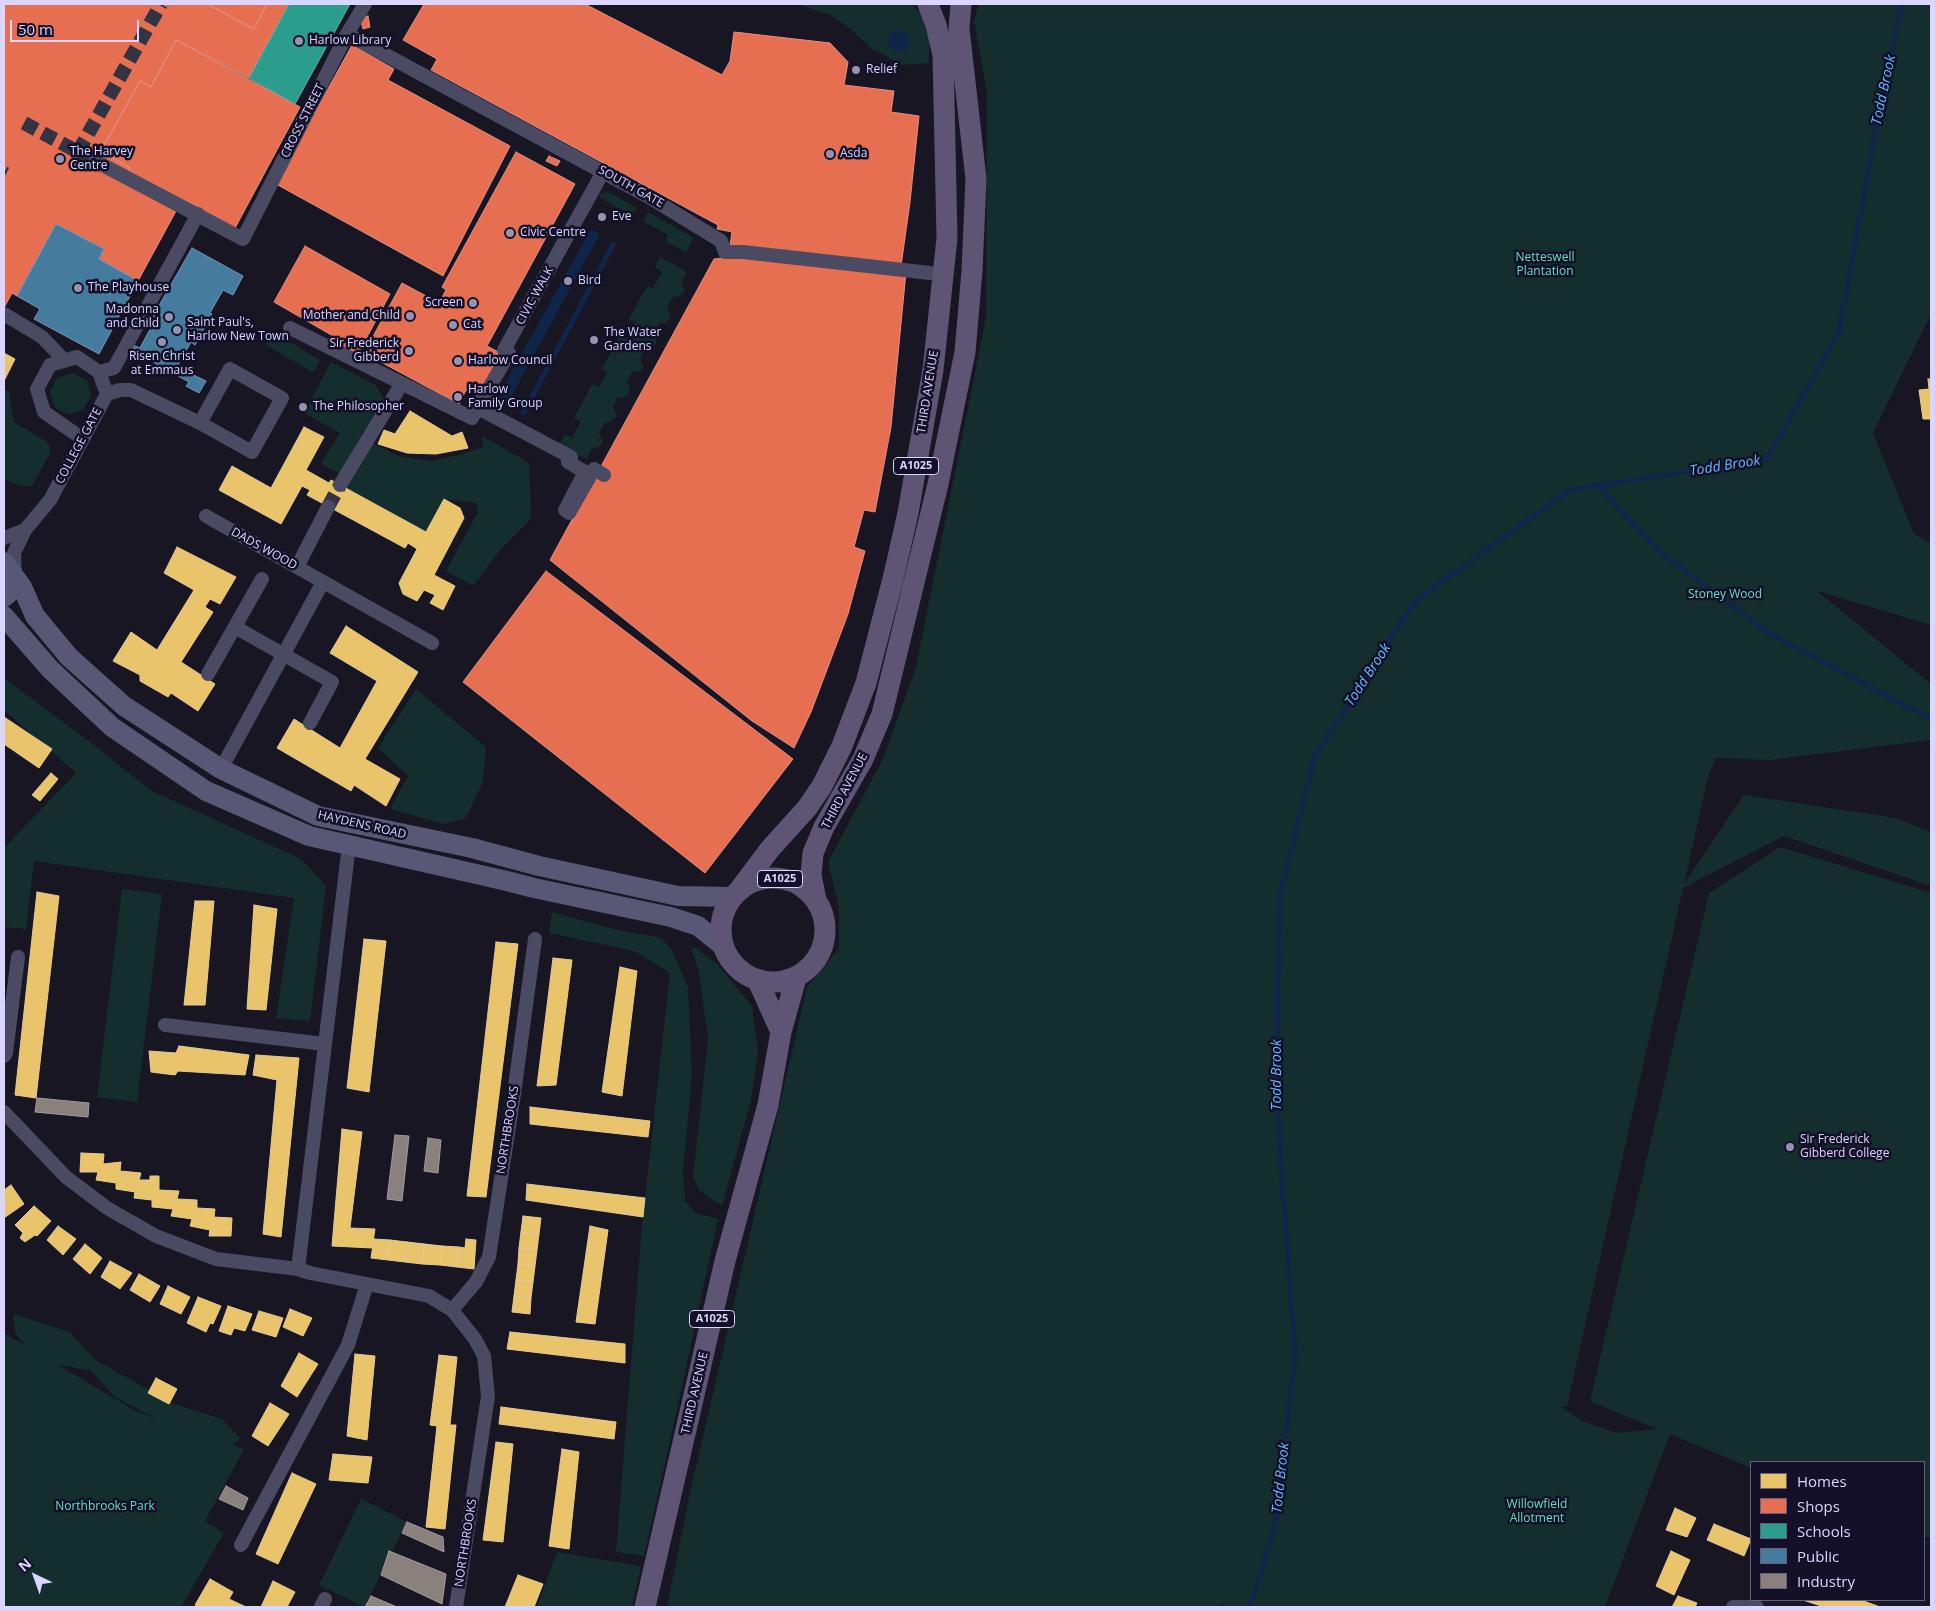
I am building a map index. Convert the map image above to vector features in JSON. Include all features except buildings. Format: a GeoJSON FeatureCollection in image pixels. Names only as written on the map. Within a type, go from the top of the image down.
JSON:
{"type":"FeatureCollection","features":[{"type":"Feature","properties":{"kind":"main road","name":"THIRD AVENUE"},"geometry":{"type":"LineString","coordinates":[[736,893],[770,849],[807,808],[822,786],[842,746],[866,682],[908,513],[932,370],[947,238],[943,55],[936,25],[928,4]]}},
{"type":"Feature","properties":{"kind":"main road","name":"THIRD AVENUE"},"geometry":{"type":"LineString","coordinates":[[816,900],[811,875],[813,853],[824,827],[863,759],[882,714],[938,484],[965,352],[972,271],[976,179],[959,29],[961,4]]}},
{"type":"Feature","properties":{"kind":"main road","name":"A1025"},"geometry":{"type":"LineString","coordinates":[[772,878],[789,880],[804,888],[816,900],[823,914],[824,944],[818,958],[808,969],[796,978],[784,982],[771,983],[758,981],[743,973],[730,961],[723,946],[720,931],[722,916],[736,893],[755,881],[772,878]]}},
{"type":"Feature","properties":{"kind":"main road","name":"THIRD AVENUE"},"geometry":{"type":"LineString","coordinates":[[645,1607],[725,1262],[768,1105],[781,1032],[796,978]]}},
{"type":"Feature","properties":{"kind":"main road"},"geometry":{"type":"LineString","coordinates":[[758,981],[781,1032]]}},
{"type":"Feature","properties":{"kind":"street","name":"CROSS STREET"},"geometry":{"type":"LineString","coordinates":[[198,214],[243,239],[347,34],[365,4]]}},
{"type":"Feature","properties":{"kind":"street","name":"SOUTH GATE"},"geometry":{"type":"LineString","coordinates":[[347,34],[603,172],[706,230],[721,241],[726,252],[743,252],[930,273]]}},
{"type":"Feature","properties":{"kind":"street"},"geometry":{"type":"LineString","coordinates":[[95,161],[198,214],[114,368],[99,372]]}},
{"type":"Feature","properties":{"kind":"street","name":"CIVIC WALK"},"geometry":{"type":"LineString","coordinates":[[475,413],[509,354],[504,350],[603,172]]}},
{"type":"Feature","properties":{"kind":"street"},"geometry":{"type":"LineString","coordinates":[[4,314],[42,337],[64,360]]}},
{"type":"Feature","properties":{"kind":"street"},"geometry":{"type":"LineString","coordinates":[[290,328],[401,384],[475,413],[571,457],[568,462],[585,472],[565,510],[570,513],[594,469],[604,475]]}},
{"type":"Feature","properties":{"kind":"street"},"geometry":{"type":"LineString","coordinates":[[83,439],[44,412],[36,389],[50,365],[77,357],[99,372],[106,394]]}},
{"type":"Feature","properties":{"kind":"street","name":"COLLEGE GATE"},"geometry":{"type":"LineString","coordinates":[[16,578],[14,553],[25,530],[50,500],[106,394],[120,390],[131,390],[200,423],[252,452],[282,398],[230,369],[200,423]]}},
{"type":"Feature","properties":{"kind":"street"},"geometry":{"type":"LineString","coordinates":[[340,485],[401,384]]}},
{"type":"Feature","properties":{"kind":"street"},"geometry":{"type":"LineString","coordinates":[[297,567],[328,507]]}},
{"type":"Feature","properties":{"kind":"street","name":"DADS WOOD"},"geometry":{"type":"LineString","coordinates":[[206,516],[432,642]]}},
{"type":"Feature","properties":{"kind":"street","name":"COLLEGE GATE"},"geometry":{"type":"LineString","coordinates":[[4,538],[25,530]]}},
{"type":"Feature","properties":{"kind":"street","name":"HAYDENS ROAD"},"geometry":{"type":"LineString","coordinates":[[4,562],[22,587],[35,616],[69,658],[124,706],[221,769],[318,816],[472,848],[539,866],[678,896],[736,893]]}},
{"type":"Feature","properties":{"kind":"street"},"geometry":{"type":"LineString","coordinates":[[4,597],[8,594],[16,578]]}},
{"type":"Feature","properties":{"kind":"street"},"geometry":{"type":"LineString","coordinates":[[208,674],[262,579]]}},
{"type":"Feature","properties":{"kind":"street"},"geometry":{"type":"LineString","coordinates":[[221,769],[323,582]]}},
{"type":"Feature","properties":{"kind":"street","name":"HAYDENS ROAD"},"geometry":{"type":"LineString","coordinates":[[4,616],[50,669],[112,728],[206,791],[309,836],[534,888],[671,917],[698,926],[723,946]]}},
{"type":"Feature","properties":{"kind":"street"},"geometry":{"type":"LineString","coordinates":[[235,627],[332,682],[310,723]]}},
{"type":"Feature","properties":{"kind":"street"},"geometry":{"type":"LineString","coordinates":[[298,1269],[353,824]]}},
{"type":"Feature","properties":{"kind":"street","name":"NORTHBROOKS"},"geometry":{"type":"LineString","coordinates":[[452,1310],[476,1282],[489,1257],[535,939]]}},
{"type":"Feature","properties":{"kind":"street"},"geometry":{"type":"LineString","coordinates":[[4,1056],[18,957]]}},
{"type":"Feature","properties":{"kind":"street"},"geometry":{"type":"LineString","coordinates":[[165,1025],[325,1044]]}},
{"type":"Feature","properties":{"kind":"street","name":"NORTHBROOKS"},"geometry":{"type":"LineString","coordinates":[[4,1112],[66,1177],[107,1208],[156,1236],[216,1259],[298,1269],[429,1296],[452,1310],[475,1339],[484,1356],[488,1396],[456,1607]]}},
{"type":"Feature","properties":{"kind":"street"},"geometry":{"type":"LineString","coordinates":[[241,1545],[348,1345],[367,1284]]}},
{"type":"Feature","properties":{"kind":"street"},"geometry":{"type":"LineString","coordinates":[[1733,1607],[1757,1607]]}},
{"type":"Feature","properties":{"kind":"green space"},"geometry":{"type":"Polygon","coordinates":[[[797,4],[912,4],[929,23],[929,63],[903,65],[872,49],[848,27],[830,15],[797,4]]]}},
{"type":"Feature","properties":{"kind":"green space"},"geometry":{"type":"Polygon","coordinates":[[[979,4],[1931,4],[1931,314],[1873,433],[1914,534],[1931,543],[1931,625],[1817,591],[1931,684],[1931,740],[1769,760],[1715,758],[1707,781],[1684,884],[1744,795],[1896,818],[1931,832],[1931,886],[1784,836],[1683,888],[1567,1406],[1562,1407],[1582,1421],[1617,1433],[1657,1429],[1590,1401],[1709,893],[1780,847],[1931,893],[1931,1538],[1925,1536],[1925,1461],[1750,1461],[1750,1468],[1670,1434],[1605,1607],[1226,1607],[1218,1603],[1224,1607],[667,1607],[690,1493],[807,987],[839,948],[839,907],[828,862],[883,759],[916,667],[986,318],[987,93],[974,21],[979,4]]]}},
{"type":"Feature","properties":{"kind":"green space"},"geometry":{"type":"Polygon","coordinates":[[[608,192],[637,208],[632,216],[599,197],[601,193],[608,192]]]}},
{"type":"Feature","properties":{"kind":"green space"},"geometry":{"type":"Polygon","coordinates":[[[648,212],[694,238],[686,253],[666,241],[668,235],[643,221],[648,212]]]}},
{"type":"Feature","properties":{"kind":"green space","name":"The Water Gardens"},"geometry":{"type":"Polygon","coordinates":[[[660,257],[687,272],[681,283],[685,291],[679,297],[674,296],[667,307],[671,317],[665,323],[659,323],[654,333],[657,340],[655,345],[646,347],[640,358],[643,367],[641,371],[632,372],[627,382],[630,389],[629,394],[622,398],[618,397],[613,407],[617,417],[608,423],[605,422],[599,433],[602,443],[599,447],[592,448],[586,459],[559,445],[565,434],[572,438],[581,421],[574,418],[592,384],[599,387],[607,372],[602,369],[620,336],[626,339],[635,322],[629,319],[647,286],[653,289],[662,272],[655,267],[660,257]]]}},
{"type":"Feature","properties":{"kind":"green space"},"geometry":{"type":"Polygon","coordinates":[[[273,332],[320,360],[313,372],[265,345],[273,332]]]}},
{"type":"Feature","properties":{"kind":"green space"},"geometry":{"type":"Polygon","coordinates":[[[331,362],[376,385],[384,401],[341,475],[321,463],[340,433],[304,413],[331,362]]]}},
{"type":"Feature","properties":{"kind":"green space"},"geometry":{"type":"Polygon","coordinates":[[[73,373],[87,380],[91,396],[83,410],[68,414],[55,408],[50,391],[57,378],[73,373]]]}},
{"type":"Feature","properties":{"kind":"green space"},"geometry":{"type":"Polygon","coordinates":[[[4,389],[9,392],[14,422],[46,441],[50,447],[50,453],[32,486],[22,486],[4,479],[4,389]]]}},
{"type":"Feature","properties":{"kind":"green space"},"geometry":{"type":"Polygon","coordinates":[[[482,436],[529,463],[531,514],[529,521],[501,549],[473,586],[446,571],[478,512],[476,503],[444,499],[426,532],[344,487],[373,443],[398,456],[431,461],[483,447],[482,436]]]}},
{"type":"Feature","properties":{"kind":"green space"},"geometry":{"type":"Polygon","coordinates":[[[4,678],[90,742],[150,790],[301,859],[319,878],[326,887],[310,1021],[276,1018],[294,898],[34,861],[26,929],[4,927],[4,848],[76,773],[4,710],[4,678]]]}},
{"type":"Feature","properties":{"kind":"green space"},"geometry":{"type":"Polygon","coordinates":[[[416,689],[486,747],[483,782],[466,818],[444,824],[390,809],[408,776],[378,748],[416,689]]]}},
{"type":"Feature","properties":{"kind":"green space"},"geometry":{"type":"Polygon","coordinates":[[[122,889],[162,894],[137,1102],[97,1097],[122,889]]]}},
{"type":"Feature","properties":{"kind":"green space"},"geometry":{"type":"Polygon","coordinates":[[[552,912],[613,929],[661,938],[672,950],[688,987],[692,1074],[683,1171],[685,1201],[696,1213],[718,1219],[644,1556],[616,1552],[642,1225],[670,973],[634,951],[549,933],[552,912]]]}},
{"type":"Feature","properties":{"kind":"green space"},"geometry":{"type":"Polygon","coordinates":[[[691,945],[716,963],[752,1006],[758,1051],[751,1100],[722,1206],[700,1191],[693,1177],[708,1039],[699,973],[691,945]]]}},
{"type":"Feature","properties":{"kind":"green space","name":"Northbrooks Park"},"geometry":{"type":"Polygon","coordinates":[[[13,1314],[70,1332],[95,1360],[174,1404],[222,1419],[240,1438],[233,1445],[244,1449],[205,1521],[224,1533],[181,1607],[4,1607],[4,1333],[25,1345],[15,1333],[13,1314]],[[58,1365],[134,1410],[157,1419],[115,1397],[90,1370],[58,1365]]]}},
{"type":"Feature","properties":{"kind":"green space"},"geometry":{"type":"Polygon","coordinates":[[[361,1499],[407,1522],[364,1607],[319,1585],[361,1499]]]}},
{"type":"Feature","properties":{"kind":"green space"},"geometry":{"type":"Polygon","coordinates":[[[557,1552],[641,1566],[632,1607],[537,1607],[557,1552]]]}},
{"type":"Feature","properties":{"kind":"water"},"geometry":{"type":"Polygon","coordinates":[[[899,30],[907,33],[910,41],[907,49],[899,52],[891,49],[888,41],[891,33],[899,30]]]}},
{"type":"Feature","properties":{"kind":"water"},"geometry":{"type":"Polygon","coordinates":[[[591,229],[600,234],[506,406],[496,400],[591,229]]]}},
{"type":"Feature","properties":{"kind":"water"},"geometry":{"type":"Polygon","coordinates":[[[612,241],[617,243],[525,416],[520,414],[612,241]]]}},
{"type":"Feature","properties":{"kind":"waterway","name":"Todd Brook"},"geometry":{"type":"LineString","coordinates":[[1250,1607],[1276,1523],[1295,1355],[1276,1097],[1279,899],[1315,756],[1415,601],[1570,490],[1767,459],[1839,332],[1878,118],[1902,4]]}},
{"type":"Feature","properties":{"kind":"waterway"},"geometry":{"type":"LineString","coordinates":[[1597,485],[1660,552],[1770,634],[1931,719]]}},
{"type":"Feature","properties":{"kind":"tunnel"},"geometry":{"type":"LineString","coordinates":[[78,152],[161,4]]}},
{"type":"Feature","properties":{"kind":"tunnel"},"geometry":{"type":"LineString","coordinates":[[24,123],[95,161]]}},
{"type":"Feature","properties":{"kind":"tunnel"},"geometry":{"type":"LineString","coordinates":[[328,507],[340,485]]}},
{"type":"Feature","properties":{"kind":"place","name":"Harlow Library"},"geometry":{"type":"Point","coordinates":[299,41]}},
{"type":"Feature","properties":{"kind":"place","name":"Relief"},"geometry":{"type":"Point","coordinates":[856,70]}},
{"type":"Feature","properties":{"kind":"place","name":"Asda"},"geometry":{"type":"Point","coordinates":[830,154]}},
{"type":"Feature","properties":{"kind":"place","name":"The Harvey Centre"},"geometry":{"type":"Point","coordinates":[60,159]}},
{"type":"Feature","properties":{"kind":"place","name":"Eve"},"geometry":{"type":"Point","coordinates":[602,217]}},
{"type":"Feature","properties":{"kind":"place","name":"Civic Centre"},"geometry":{"type":"Point","coordinates":[510,233]}},
{"type":"Feature","properties":{"kind":"place","name":"Bird"},"geometry":{"type":"Point","coordinates":[568,281]}},
{"type":"Feature","properties":{"kind":"place","name":"The Playhouse"},"geometry":{"type":"Point","coordinates":[78,288]}},
{"type":"Feature","properties":{"kind":"place","name":"Screen"},"geometry":{"type":"Point","coordinates":[473,303]}},
{"type":"Feature","properties":{"kind":"place","name":"Mother and Child"},"geometry":{"type":"Point","coordinates":[410,316]}},
{"type":"Feature","properties":{"kind":"place","name":"Madonna and Child"},"geometry":{"type":"Point","coordinates":[169,317]}},
{"type":"Feature","properties":{"kind":"place","name":"Cat"},"geometry":{"type":"Point","coordinates":[453,325]}},
{"type":"Feature","properties":{"kind":"place","name":"Saint Paul's, Harlow New Town"},"geometry":{"type":"Point","coordinates":[177,330]}},
{"type":"Feature","properties":{"kind":"place","name":"The Water Gardens"},"geometry":{"type":"Point","coordinates":[594,340]}},
{"type":"Feature","properties":{"kind":"place","name":"Risen Christ at Emmaus"},"geometry":{"type":"Point","coordinates":[162,342]}},
{"type":"Feature","properties":{"kind":"place","name":"Sir Frederick Gibberd"},"geometry":{"type":"Point","coordinates":[409,351]}},
{"type":"Feature","properties":{"kind":"place","name":"Harlow Council"},"geometry":{"type":"Point","coordinates":[458,361]}},
{"type":"Feature","properties":{"kind":"place","name":"Harlow Family Group"},"geometry":{"type":"Point","coordinates":[458,397]}},
{"type":"Feature","properties":{"kind":"place","name":"The Philosopher"},"geometry":{"type":"Point","coordinates":[303,407]}},
{"type":"Feature","properties":{"kind":"place","name":"Sir Frederick Gibberd College"},"geometry":{"type":"Point","coordinates":[1790,1147]}},
{"type":"Feature","properties":{"kind":"park label","name":"Netteswell Plantation"},"geometry":{"type":"Point","coordinates":[1545,265]}},
{"type":"Feature","properties":{"kind":"park label","name":"Stoney Wood"},"geometry":{"type":"Point","coordinates":[1725,595]}},
{"type":"Feature","properties":{"kind":"park label","name":"Willowfield Allotment"},"geometry":{"type":"Point","coordinates":[1537,1512]}}]}
